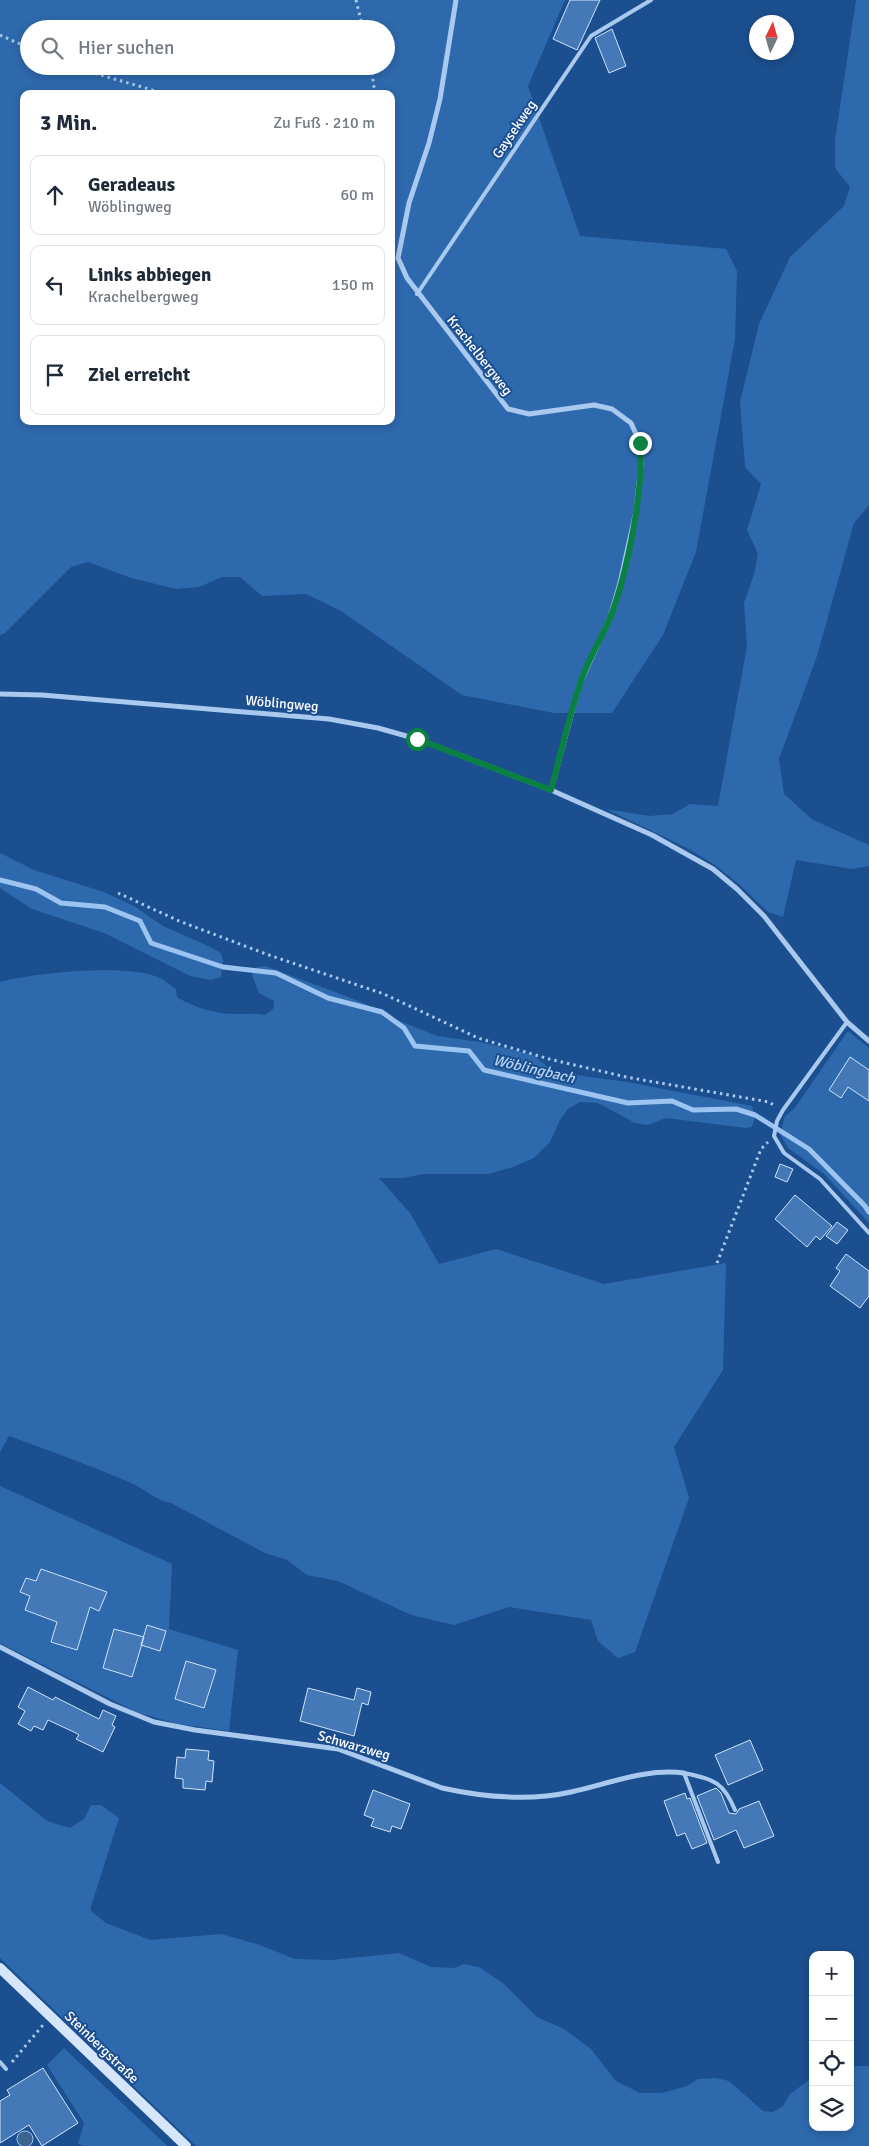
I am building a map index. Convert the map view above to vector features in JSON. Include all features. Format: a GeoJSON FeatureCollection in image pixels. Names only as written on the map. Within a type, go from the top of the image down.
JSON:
{"type":"FeatureCollection","features":[{"type":"Feature","properties":{"kind":"street","name":"Krachelbergweg"},"geometry":{"type":"LineString","coordinates":[[456,0],[440,99],[429,143],[409,203],[398,258],[406,278],[508,409],[529,414],[594,405],[612,409],[631,424],[640,443],[641,464],[636,511],[620,583],[610,617],[579,686],[551,790]]}},
{"type":"Feature","properties":{"kind":"street","name":"Wöblingweg"},"geometry":{"type":"LineString","coordinates":[[0,694],[90,699],[329,719],[378,728],[417,739],[551,790],[652,835],[713,869],[737,889],[764,916],[847,1022],[869,1041]]}},
{"type":"Feature","properties":{"kind":"street","name":"Schwarzweg"},"geometry":{"type":"LineString","coordinates":[[0,1647],[110,1704],[154,1722],[186,1729],[338,1749],[442,1788],[459,1792],[520,1797],[548,1796],[655,1773],[684,1774]]}},
{"type":"Feature","properties":{"kind":"street","name":"Steinbergstraße"},"geometry":{"type":"LineString","coordinates":[[0,1968],[186,2146]]}},
{"type":"Feature","properties":{"kind":"lane","name":"Gaysekweg"},"geometry":{"type":"LineString","coordinates":[[418,294],[591,36],[651,0]]}},
{"type":"Feature","properties":{"kind":"lane"},"geometry":{"type":"LineString","coordinates":[[847,1022],[783,1110],[777,1121],[774,1136],[784,1153],[820,1179],[869,1233]]}},
{"type":"Feature","properties":{"kind":"lane"},"geometry":{"type":"LineString","coordinates":[[684,1774],[722,1786],[727,1791],[735,1810]]}},
{"type":"Feature","properties":{"kind":"lane"},"geometry":{"type":"LineString","coordinates":[[684,1774],[718,1862]]}},
{"type":"Feature","properties":{"kind":"lane"},"geometry":{"type":"LineString","coordinates":[[0,2062],[6,2069]]}},
{"type":"Feature","properties":{"kind":"path"},"geometry":{"type":"LineString","coordinates":[[356,0],[360,20]]}},
{"type":"Feature","properties":{"kind":"path"},"geometry":{"type":"LineString","coordinates":[[0,35],[20,44]]}},
{"type":"Feature","properties":{"kind":"path"},"geometry":{"type":"LineString","coordinates":[[101,75],[152,90]]}},
{"type":"Feature","properties":{"kind":"path"},"geometry":{"type":"LineString","coordinates":[[372,75],[374,90]]}},
{"type":"Feature","properties":{"kind":"path"},"geometry":{"type":"LineString","coordinates":[[118,893],[179,921],[266,954],[384,994],[478,1038],[549,1059],[626,1077],[769,1102],[783,1110]]}},
{"type":"Feature","properties":{"kind":"path"},"geometry":{"type":"LineString","coordinates":[[717,1263],[761,1149],[774,1136]]}},
{"type":"Feature","properties":{"kind":"path"},"geometry":{"type":"LineString","coordinates":[[6,2069],[50,2016]]}},
{"type":"Feature","properties":{"kind":"shaded area"},"geometry":{"type":"Polygon","coordinates":[[[0,0],[565,0],[528,86],[580,236],[726,249],[737,271],[735,339],[696,552],[663,635],[612,713],[554,713],[462,695],[341,611],[306,594],[262,596],[240,577],[222,577],[199,587],[176,589],[131,578],[88,562],[71,567],[5,633],[0,635],[0,0]]]}},
{"type":"Feature","properties":{"kind":"shaded area"},"geometry":{"type":"Polygon","coordinates":[[[856,0],[869,0],[869,505],[854,523],[817,656],[779,759],[784,794],[813,820],[869,845],[869,866],[852,869],[796,860],[783,917],[768,912],[740,885],[715,865],[687,848],[606,809],[649,816],[673,814],[690,804],[718,806],[747,646],[744,603],[754,574],[758,554],[747,530],[761,484],[745,467],[740,402],[759,324],[790,257],[844,206],[850,187],[835,168],[835,140],[856,0]]]}},
{"type":"Feature","properties":{"kind":"shaded area"},"geometry":{"type":"Polygon","coordinates":[[[0,853],[34,870],[104,892],[134,906],[163,926],[221,953],[223,961],[221,977],[211,980],[190,976],[104,933],[32,909],[0,888],[0,853]]]}},
{"type":"Feature","properties":{"kind":"shaded area"},"geometry":{"type":"Polygon","coordinates":[[[265,966],[359,1001],[395,1019],[437,1036],[480,1042],[533,1055],[554,1072],[627,1082],[752,1106],[755,1117],[752,1127],[746,1128],[666,1118],[648,1125],[635,1123],[598,1103],[580,1102],[568,1109],[560,1120],[550,1142],[534,1158],[513,1167],[488,1174],[422,1174],[404,1178],[379,1178],[410,1213],[439,1264],[496,1249],[604,1284],[726,1263],[723,1370],[674,1447],[689,1498],[635,1652],[618,1658],[598,1641],[591,1620],[509,1607],[454,1625],[411,1615],[338,1581],[307,1575],[287,1560],[265,1553],[137,1486],[86,1465],[9,1436],[0,1452],[0,982],[35,975],[81,971],[104,970],[145,973],[162,979],[176,989],[177,997],[206,1010],[229,1014],[265,1015],[274,1008],[274,1001],[259,993],[252,975],[255,968],[265,966]]]}},
{"type":"Feature","properties":{"kind":"shaded area"},"geometry":{"type":"Polygon","coordinates":[[[848,1031],[869,1048],[869,1223],[824,1174],[788,1148],[780,1134],[785,1116],[794,1109],[848,1031]]]}},
{"type":"Feature","properties":{"kind":"shaded area"},"geometry":{"type":"Polygon","coordinates":[[[0,1486],[172,1564],[169,1629],[238,1650],[229,1731],[178,1724],[136,1712],[0,1643],[0,1486]]]}},
{"type":"Feature","properties":{"kind":"shaded area"},"geometry":{"type":"Polygon","coordinates":[[[0,1783],[47,1821],[70,1828],[84,1819],[91,1805],[101,1805],[119,1818],[90,1910],[106,1923],[150,1940],[221,1934],[257,1944],[295,1959],[331,1960],[399,1953],[431,1967],[454,1968],[464,1964],[479,1967],[503,1983],[537,2017],[564,2029],[591,2049],[616,2081],[640,2093],[662,2093],[687,2086],[698,2079],[716,2078],[729,2081],[763,2111],[773,2112],[783,2106],[790,2094],[809,2080],[809,2131],[854,2131],[854,2066],[869,2066],[869,2146],[196,2146],[0,1958],[0,1783]]]}},
{"type":"Feature","properties":{"kind":"shaded area"},"geometry":{"type":"Polygon","coordinates":[[[64,2048],[167,2146],[85,2146],[78,2144],[84,2123],[47,2065],[64,2048]]]}},
{"type":"Feature","properties":{"kind":"shaded area"},"geometry":{"type":"Polygon","coordinates":[[[22,2131],[28,2131],[33,2136],[31,2145],[22,2147],[17,2142],[17,2136],[22,2131]]]}},
{"type":"Feature","properties":{"kind":"building"},"geometry":{"type":"Polygon","coordinates":[[[570,0],[600,0],[577,50],[553,39],[570,0]]]}},
{"type":"Feature","properties":{"kind":"building"},"geometry":{"type":"Polygon","coordinates":[[[612,29],[626,66],[609,73],[595,38],[612,29]]]}},
{"type":"Feature","properties":{"kind":"building"},"geometry":{"type":"Polygon","coordinates":[[[850,1057],[869,1070],[869,1101],[848,1087],[841,1098],[829,1090],[850,1057]]]}},
{"type":"Feature","properties":{"kind":"building"},"geometry":{"type":"Polygon","coordinates":[[[780,1164],[793,1169],[787,1182],[775,1177],[780,1164]]]}},
{"type":"Feature","properties":{"kind":"building"},"geometry":{"type":"Polygon","coordinates":[[[795,1195],[832,1226],[820,1240],[816,1236],[807,1247],[775,1219],[795,1195]]]}},
{"type":"Feature","properties":{"kind":"building"},"geometry":{"type":"Polygon","coordinates":[[[837,1222],[848,1230],[837,1244],[826,1236],[837,1222]]]}},
{"type":"Feature","properties":{"kind":"building"},"geometry":{"type":"Polygon","coordinates":[[[846,1254],[869,1271],[869,1296],[860,1308],[830,1286],[840,1271],[836,1268],[846,1254]]]}},
{"type":"Feature","properties":{"kind":"building"},"geometry":{"type":"Polygon","coordinates":[[[41,1569],[107,1592],[99,1611],[90,1607],[77,1650],[51,1642],[57,1622],[25,1610],[30,1596],[20,1592],[26,1578],[36,1581],[41,1569]]]}},
{"type":"Feature","properties":{"kind":"building"},"geometry":{"type":"Polygon","coordinates":[[[147,1625],[166,1631],[160,1651],[141,1645],[147,1625]]]}},
{"type":"Feature","properties":{"kind":"building"},"geometry":{"type":"Polygon","coordinates":[[[114,1629],[144,1637],[132,1677],[103,1668],[114,1629]]]}},
{"type":"Feature","properties":{"kind":"building"},"geometry":{"type":"Polygon","coordinates":[[[186,1661],[216,1670],[204,1708],[175,1699],[186,1661]]]}},
{"type":"Feature","properties":{"kind":"building"},"geometry":{"type":"Polygon","coordinates":[[[28,1687],[53,1700],[55,1697],[99,1719],[103,1710],[116,1716],[112,1725],[115,1727],[103,1752],[76,1739],[79,1735],[76,1733],[48,1720],[43,1730],[34,1726],[31,1731],[18,1724],[25,1711],[18,1707],[28,1687]]]}},
{"type":"Feature","properties":{"kind":"building"},"geometry":{"type":"Polygon","coordinates":[[[308,1688],[354,1700],[357,1688],[371,1692],[368,1705],[362,1703],[354,1736],[300,1721],[308,1688]]]}},
{"type":"Feature","properties":{"kind":"building"},"geometry":{"type":"Polygon","coordinates":[[[750,1740],[763,1770],[728,1785],[715,1755],[750,1740]]]}},
{"type":"Feature","properties":{"kind":"building"},"geometry":{"type":"Polygon","coordinates":[[[186,1749],[209,1751],[208,1760],[214,1761],[212,1782],[206,1781],[205,1790],[183,1788],[183,1779],[175,1778],[177,1757],[185,1758],[186,1749]]]}},
{"type":"Feature","properties":{"kind":"building"},"geometry":{"type":"Polygon","coordinates":[[[716,1788],[721,1793],[729,1813],[736,1814],[739,1809],[759,1801],[774,1836],[744,1848],[736,1830],[714,1840],[697,1796],[716,1788]]]}},
{"type":"Feature","properties":{"kind":"building"},"geometry":{"type":"Polygon","coordinates":[[[373,1790],[410,1804],[401,1829],[392,1826],[390,1832],[371,1826],[374,1819],[364,1815],[373,1790]]]}},
{"type":"Feature","properties":{"kind":"building"},"geometry":{"type":"Polygon","coordinates":[[[685,1793],[687,1799],[690,1798],[707,1843],[692,1849],[685,1833],[677,1836],[664,1801],[685,1793]]]}},
{"type":"Feature","properties":{"kind":"building"},"geometry":{"type":"Polygon","coordinates":[[[43,2068],[78,2123],[42,2146],[29,2125],[0,2143],[0,2101],[10,2095],[7,2090],[43,2068]]]}},
{"type":"Feature","properties":{"kind":"waterway","name":"Wöblingbach"},"geometry":{"type":"LineString","coordinates":[[0,880],[36,889],[61,903],[105,907],[140,921],[151,943],[223,967],[276,973],[328,998],[382,1012],[404,1028],[415,1046],[469,1051],[484,1070],[628,1103],[672,1101],[693,1110],[736,1109],[755,1115],[809,1149],[869,1212]]}},
{"type":"Feature","properties":{"kind":"route"},"geometry":{"type":"LineString","coordinates":[[417,739],[551,790],[579,686],[610,617],[620,583],[636,511],[641,464],[640,443]]}}]}
